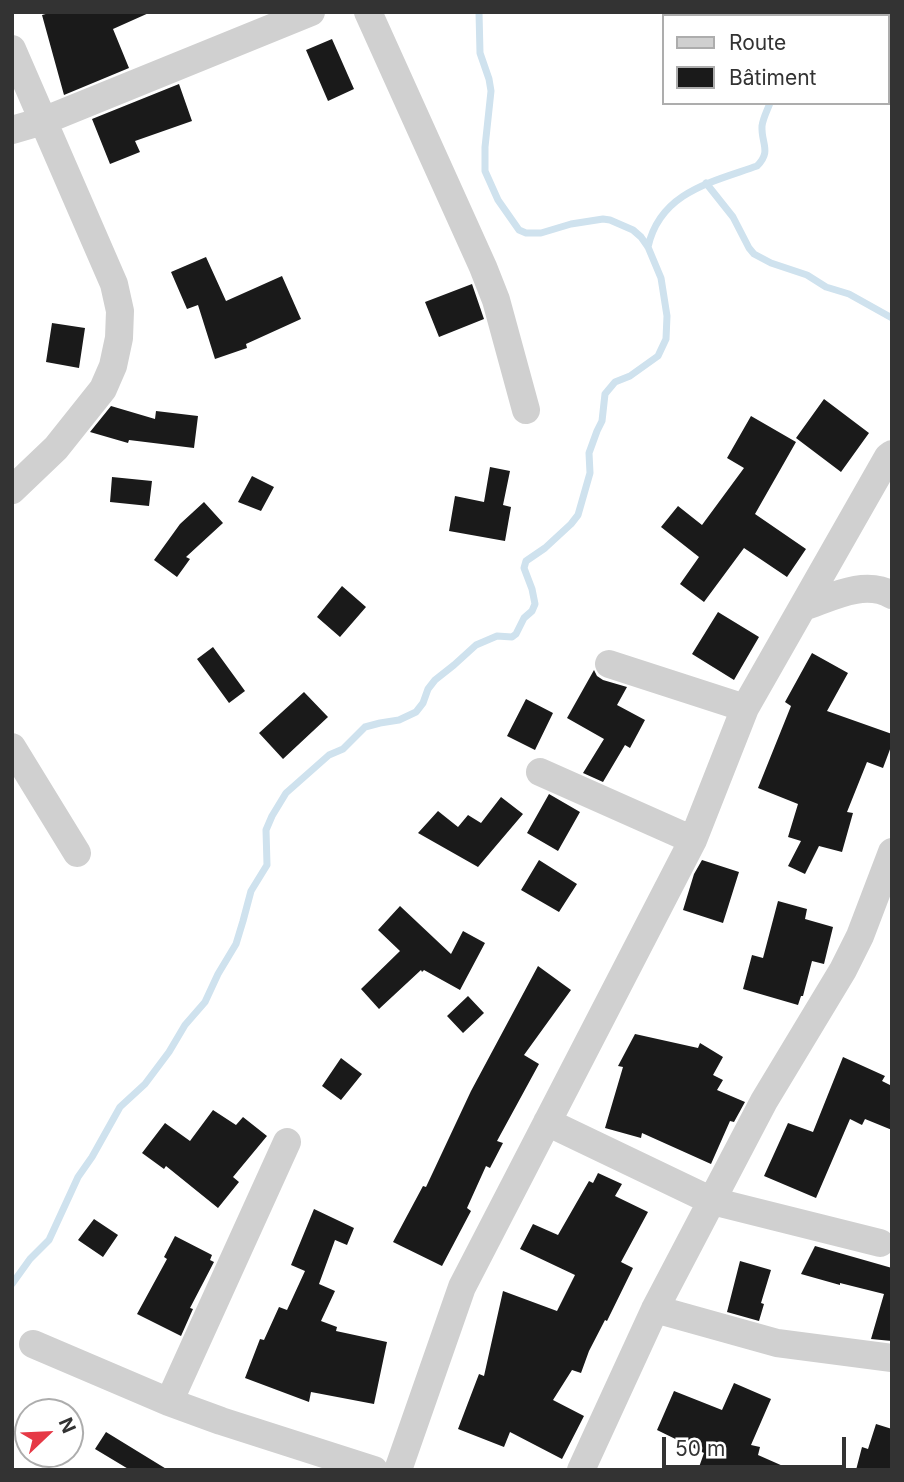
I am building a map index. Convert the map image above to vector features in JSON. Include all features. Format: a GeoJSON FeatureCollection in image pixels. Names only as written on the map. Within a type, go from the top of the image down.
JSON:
{"type":"FeatureCollection","features":[{"type":"Feature","properties":{"kind":"street"},"geometry":{"type":"LineString","coordinates":[[12,130],[43,121],[311,12]]}},
{"type":"Feature","properties":{"kind":"street"},"geometry":{"type":"LineString","coordinates":[[368,12],[483,267],[496,300],[526,410]]}},
{"type":"Feature","properties":{"kind":"street"},"geometry":{"type":"LineString","coordinates":[[12,48],[114,284],[120,311],[119,338],[113,366],[103,389],[56,448],[12,490]]}},
{"type":"Feature","properties":{"kind":"street"},"geometry":{"type":"LineString","coordinates":[[398,1470],[462,1287],[693,840],[745,708],[892,454]]}},
{"type":"Feature","properties":{"kind":"street"},"geometry":{"type":"LineString","coordinates":[[803,607],[855,590],[872,589],[892,595]]}},
{"type":"Feature","properties":{"kind":"street"},"geometry":{"type":"LineString","coordinates":[[609,664],[745,708]]}},
{"type":"Feature","properties":{"kind":"street"},"geometry":{"type":"LineString","coordinates":[[12,747],[77,853]]}},
{"type":"Feature","properties":{"kind":"street"},"geometry":{"type":"LineString","coordinates":[[540,772],[693,840]]}},
{"type":"Feature","properties":{"kind":"street"},"geometry":{"type":"LineString","coordinates":[[581,1470],[655,1309],[764,1101],[849,959],[892,852]]}},
{"type":"Feature","properties":{"kind":"street"},"geometry":{"type":"LineString","coordinates":[[547,1122],[712,1201],[880,1243]]}},
{"type":"Feature","properties":{"kind":"street"},"geometry":{"type":"LineString","coordinates":[[169,1402],[287,1142]]}},
{"type":"Feature","properties":{"kind":"street"},"geometry":{"type":"LineString","coordinates":[[655,1309],[778,1342],[892,1358]]}},
{"type":"Feature","properties":{"kind":"street"},"geometry":{"type":"LineString","coordinates":[[33,1345],[169,1402],[374,1470]]}},
{"type":"Feature","properties":{"kind":"building"},"geometry":{"type":"Polygon","coordinates":[[[53,12],[151,12],[113,29],[129,68],[64,95],[42,15],[53,12]]]}},
{"type":"Feature","properties":{"kind":"building"},"geometry":{"type":"Polygon","coordinates":[[[332,39],[354,89],[328,101],[306,50],[332,39]]]}},
{"type":"Feature","properties":{"kind":"building"},"geometry":{"type":"Polygon","coordinates":[[[179,84],[192,121],[135,141],[140,152],[110,164],[92,119],[179,84]]]}},
{"type":"Feature","properties":{"kind":"building"},"geometry":{"type":"Polygon","coordinates":[[[206,257],[226,301],[282,276],[301,319],[246,344],[247,348],[215,359],[198,305],[187,309],[171,272],[206,257]]]}},
{"type":"Feature","properties":{"kind":"building"},"geometry":{"type":"Polygon","coordinates":[[[472,284],[484,319],[439,337],[425,302],[472,284]]]}},
{"type":"Feature","properties":{"kind":"building"},"geometry":{"type":"Polygon","coordinates":[[[52,323],[85,328],[79,368],[46,362],[52,323]]]}},
{"type":"Feature","properties":{"kind":"building"},"geometry":{"type":"Polygon","coordinates":[[[824,399],[869,433],[841,472],[796,438],[824,399]]]}},
{"type":"Feature","properties":{"kind":"building"},"geometry":{"type":"Polygon","coordinates":[[[111,406],[155,419],[156,411],[198,416],[194,448],[129,440],[128,443],[90,432],[111,406]]]}},
{"type":"Feature","properties":{"kind":"building"},"geometry":{"type":"Polygon","coordinates":[[[751,416],[796,442],[755,514],[806,549],[787,577],[744,548],[704,602],[680,584],[699,557],[661,527],[678,506],[702,525],[744,468],[727,458],[751,416]]]}},
{"type":"Feature","properties":{"kind":"building"},"geometry":{"type":"Polygon","coordinates":[[[490,467],[510,471],[503,505],[511,507],[505,541],[449,531],[455,496],[484,502],[490,467]]]}},
{"type":"Feature","properties":{"kind":"building"},"geometry":{"type":"Polygon","coordinates":[[[252,476],[274,487],[261,511],[238,502],[252,476]]]}},
{"type":"Feature","properties":{"kind":"building"},"geometry":{"type":"Polygon","coordinates":[[[112,477],[152,481],[149,506],[110,502],[112,477]]]}},
{"type":"Feature","properties":{"kind":"building"},"geometry":{"type":"Polygon","coordinates":[[[204,502],[223,523],[186,557],[190,559],[177,577],[154,560],[180,524],[204,502]]]}},
{"type":"Feature","properties":{"kind":"building"},"geometry":{"type":"Polygon","coordinates":[[[342,586],[366,607],[340,637],[317,617],[342,586]]]}},
{"type":"Feature","properties":{"kind":"building"},"geometry":{"type":"Polygon","coordinates":[[[718,612],[759,637],[734,680],[692,654],[718,612]]]}},
{"type":"Feature","properties":{"kind":"building"},"geometry":{"type":"Polygon","coordinates":[[[213,647],[245,691],[229,703],[197,659],[213,647]]]}},
{"type":"Feature","properties":{"kind":"building"},"geometry":{"type":"Polygon","coordinates":[[[812,653],[848,673],[827,711],[892,734],[892,744],[883,768],[867,762],[847,812],[853,813],[842,852],[819,846],[805,874],[788,866],[801,841],[788,837],[798,804],[758,788],[791,706],[785,702],[812,653]]]}},
{"type":"Feature","properties":{"kind":"building"},"geometry":{"type":"Polygon","coordinates":[[[594,670],[603,680],[627,687],[617,705],[645,720],[630,748],[625,745],[603,782],[583,773],[604,739],[567,718],[594,670]]]}},
{"type":"Feature","properties":{"kind":"building"},"geometry":{"type":"Polygon","coordinates":[[[304,692],[328,717],[283,759],[259,733],[304,692]]]}},
{"type":"Feature","properties":{"kind":"building"},"geometry":{"type":"Polygon","coordinates":[[[526,699],[553,713],[535,750],[507,736],[526,699]]]}},
{"type":"Feature","properties":{"kind":"building"},"geometry":{"type":"Polygon","coordinates":[[[549,794],[580,812],[558,851],[527,833],[549,794]]]}},
{"type":"Feature","properties":{"kind":"building"},"geometry":{"type":"Polygon","coordinates":[[[501,797],[523,814],[478,867],[418,833],[438,811],[458,827],[468,815],[481,823],[501,797]]]}},
{"type":"Feature","properties":{"kind":"building"},"geometry":{"type":"Polygon","coordinates":[[[539,860],[577,884],[559,912],[521,890],[539,860]]]}},
{"type":"Feature","properties":{"kind":"building"},"geometry":{"type":"Polygon","coordinates":[[[702,860],[739,872],[723,923],[683,910],[694,874],[702,860]]]}},
{"type":"Feature","properties":{"kind":"building"},"geometry":{"type":"Polygon","coordinates":[[[778,901],[807,909],[805,919],[833,927],[824,964],[812,961],[798,1005],[743,989],[752,955],[763,958],[778,901]]]}},
{"type":"Feature","properties":{"kind":"building"},"geometry":{"type":"Polygon","coordinates":[[[400,906],[451,954],[463,931],[485,943],[460,990],[421,970],[379,1009],[361,989],[400,951],[378,930],[400,906]]]}},
{"type":"Feature","properties":{"kind":"building"},"geometry":{"type":"Polygon","coordinates":[[[538,966],[571,990],[524,1055],[539,1064],[497,1141],[503,1143],[490,1168],[486,1166],[467,1208],[471,1211],[442,1266],[393,1242],[423,1186],[426,1187],[471,1091],[538,966]]]}},
{"type":"Feature","properties":{"kind":"building"},"geometry":{"type":"Polygon","coordinates":[[[468,996],[484,1013],[463,1033],[447,1016],[468,996]]]}},
{"type":"Feature","properties":{"kind":"building"},"geometry":{"type":"Polygon","coordinates":[[[635,1034],[698,1048],[700,1043],[723,1057],[713,1075],[723,1080],[717,1090],[745,1102],[734,1122],[730,1121],[711,1164],[642,1133],[641,1138],[605,1128],[623,1067],[618,1066],[635,1034]]]}},
{"type":"Feature","properties":{"kind":"building"},"geometry":{"type":"Polygon","coordinates":[[[843,1057],[885,1076],[882,1081],[892,1086],[892,1130],[865,1119],[862,1125],[850,1119],[816,1198],[764,1176],[788,1123],[813,1132],[843,1057]]]}},
{"type":"Feature","properties":{"kind":"building"},"geometry":{"type":"Polygon","coordinates":[[[341,1058],[362,1074],[341,1100],[322,1086],[341,1058]]]}},
{"type":"Feature","properties":{"kind":"building"},"geometry":{"type":"Polygon","coordinates":[[[213,1110],[236,1125],[243,1117],[267,1136],[233,1177],[239,1182],[218,1208],[166,1166],[164,1169],[142,1153],[165,1123],[190,1141],[213,1110]]]}},
{"type":"Feature","properties":{"kind":"building"},"geometry":{"type":"Polygon","coordinates":[[[598,1173],[622,1184],[615,1196],[648,1212],[621,1262],[633,1268],[589,1351],[581,1373],[572,1370],[553,1400],[584,1416],[562,1459],[510,1432],[504,1447],[458,1429],[479,1374],[484,1376],[503,1291],[557,1311],[575,1275],[520,1249],[533,1224],[558,1235],[589,1181],[593,1183],[598,1173]]]}},
{"type":"Feature","properties":{"kind":"building"},"geometry":{"type":"Polygon","coordinates":[[[314,1209],[354,1228],[347,1245],[335,1240],[319,1284],[335,1291],[321,1321],[337,1327],[336,1331],[387,1342],[374,1404],[311,1392],[309,1402],[245,1378],[260,1339],[264,1340],[279,1307],[287,1310],[305,1271],[291,1265],[314,1209]]]}},
{"type":"Feature","properties":{"kind":"building"},"geometry":{"type":"Polygon","coordinates":[[[94,1219],[118,1235],[103,1257],[78,1240],[94,1219]]]}},
{"type":"Feature","properties":{"kind":"building"},"geometry":{"type":"Polygon","coordinates":[[[175,1236],[212,1255],[210,1260],[214,1262],[190,1308],[193,1309],[181,1336],[137,1314],[167,1259],[164,1257],[175,1236]]]}},
{"type":"Feature","properties":{"kind":"building"},"geometry":{"type":"Polygon","coordinates":[[[815,1246],[892,1268],[892,1341],[871,1339],[884,1294],[801,1274],[815,1246]]]}},
{"type":"Feature","properties":{"kind":"building"},"geometry":{"type":"Polygon","coordinates":[[[740,1261],[771,1270],[761,1303],[764,1304],[759,1321],[727,1312],[740,1261]]]}},
{"type":"Feature","properties":{"kind":"building"},"geometry":{"type":"Polygon","coordinates":[[[734,1383],[771,1399],[751,1445],[760,1447],[758,1455],[792,1470],[698,1470],[704,1453],[657,1430],[674,1391],[722,1410],[734,1383]]]}},
{"type":"Feature","properties":{"kind":"building"},"geometry":{"type":"Polygon","coordinates":[[[876,1424],[892,1429],[892,1470],[856,1470],[862,1447],[868,1449],[876,1424]]]}},
{"type":"Feature","properties":{"kind":"building"},"geometry":{"type":"Polygon","coordinates":[[[106,1432],[168,1470],[130,1470],[95,1449],[106,1432]]]}},
{"type":"Feature","properties":{"kind":"waterway"},"geometry":{"type":"LineString","coordinates":[[12,1284],[30,1259],[49,1240],[78,1177],[120,1107],[145,1084],[185,1025],[205,1002],[236,944],[251,891],[267,865],[266,830],[286,793],[329,755],[343,749],[365,727],[399,720],[416,712],[435,680],[476,645],[497,636],[512,637],[516,634],[535,604],[524,568],[526,561],[545,548],[578,515],[590,473],[589,453],[602,421],[605,394],[615,382],[630,376],[658,356],[666,339],[667,316],[661,278],[648,247],[633,230],[603,219],[571,224],[541,233],[526,233],[519,230],[498,200],[485,171],[491,91],[480,53],[479,12]]}},
{"type":"Feature","properties":{"kind":"waterway"},"geometry":{"type":"LineString","coordinates":[[648,247],[654,228],[676,201],[706,184],[757,166],[765,151],[762,126],[769,105]]}},
{"type":"Feature","properties":{"kind":"waterway"},"geometry":{"type":"LineString","coordinates":[[706,183],[733,217],[754,254],[771,263],[807,275],[826,287],[849,294],[892,318]]}}]}
